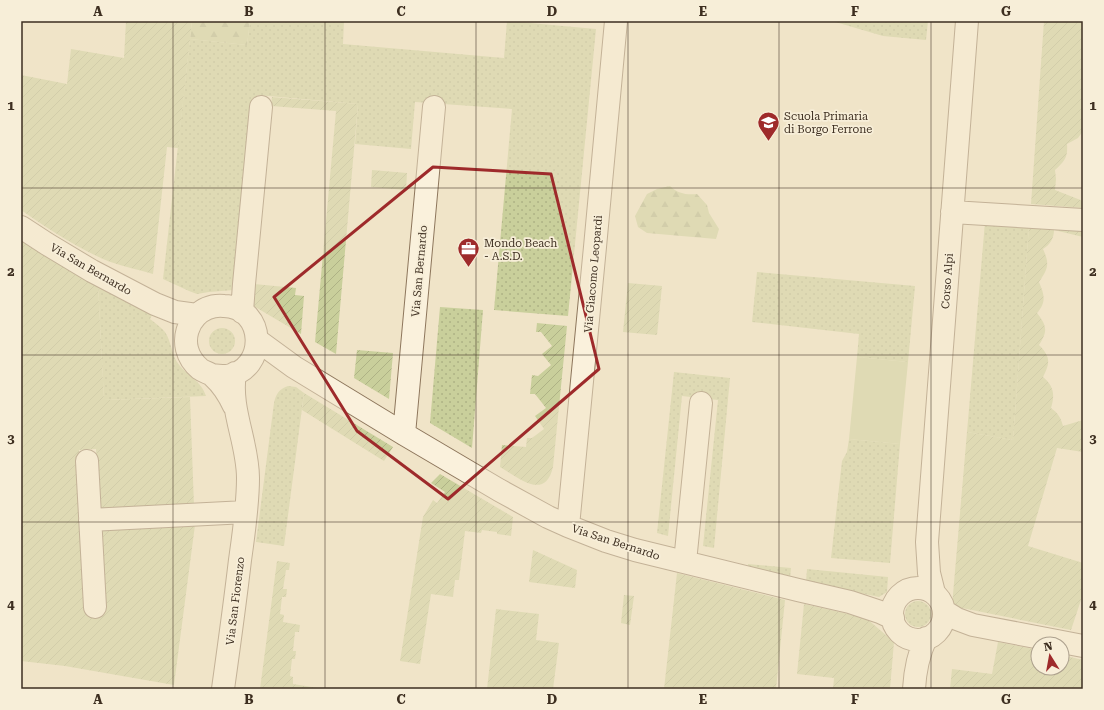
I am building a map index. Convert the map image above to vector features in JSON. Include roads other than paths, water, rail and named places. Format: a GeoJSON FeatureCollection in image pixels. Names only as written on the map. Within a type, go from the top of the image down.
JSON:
{"type":"FeatureCollection","features":[{"type":"Feature","properties":{"kind":"street","name":"Via Giacomo Leopardi"},"geometry":{"type":"LineString","coordinates":[[568,526],[616,21]]}},
{"type":"Feature","properties":{"kind":"street","name":"Corso Alpi"},"geometry":{"type":"LineString","coordinates":[[899,602],[915,577],[922,560],[926,542],[967,21]]}},
{"type":"Feature","properties":{"kind":"street"},"geometry":{"type":"LineString","coordinates":[[235,309],[244,284],[261,107]]}},
{"type":"Feature","properties":{"kind":"street","name":"Via San Bernardo"},"geometry":{"type":"LineString","coordinates":[[404,434],[434,107]]}},
{"type":"Feature","properties":{"kind":"street"},"geometry":{"type":"LineString","coordinates":[[952,212],[1083,220]]}},
{"type":"Feature","properties":{"kind":"street","name":"Via San Bernardo"},"geometry":{"type":"LineString","coordinates":[[21,227],[92,271],[162,308],[175,312],[197,315]]}},
{"type":"Feature","properties":{"kind":"street"},"geometry":{"type":"LineString","coordinates":[[186,336],[192,321],[206,308],[217,305],[235,309],[248,317],[256,332],[256,347],[243,367]]}},
{"type":"Feature","properties":{"kind":"street","name":"Via San Bernardo"},"geometry":{"type":"LineString","coordinates":[[162,308],[186,336],[187,349],[192,360],[200,369],[212,375],[227,376],[260,359],[271,360],[294,367]]}},
{"type":"Feature","properties":{"kind":"street","name":"Via San Bernardo"},"geometry":{"type":"LineString","coordinates":[[257,340],[294,367],[499,490],[568,526],[606,541],[685,562],[850,602],[899,602],[917,588],[926,589],[929,622],[973,625],[1082,643]]}},
{"type":"Feature","properties":{"kind":"street","name":"Via San Fiorenzo"},"geometry":{"type":"LineString","coordinates":[[223,689],[232,626],[248,486],[248,468],[235,409],[233,390],[243,367]]}},
{"type":"Feature","properties":{"kind":"street","name":"Via San Fiorenzo"},"geometry":{"type":"LineString","coordinates":[[212,375],[225,388],[235,409]]}},
{"type":"Feature","properties":{"kind":"street"},"geometry":{"type":"LineString","coordinates":[[685,562],[701,403]]}},
{"type":"Feature","properties":{"kind":"street"},"geometry":{"type":"LineString","coordinates":[[88,461],[95,607]]}},
{"type":"Feature","properties":{"kind":"street"},"geometry":{"type":"LineString","coordinates":[[90,520],[246,512]]}},
{"type":"Feature","properties":{"kind":"street","name":"Corso Alpi"},"geometry":{"type":"LineString","coordinates":[[914,681],[912,655],[929,622],[929,573],[926,542]]}},
{"type":"Feature","properties":{"kind":"street"},"geometry":{"type":"LineString","coordinates":[[899,602],[897,628],[929,622]]}},
{"type":"Feature","properties":{"kind":"place","name":"Scuola Primaria di Borgo Ferrone"},"geometry":{"type":"Point","coordinates":[769,142]}},
{"type":"Feature","properties":{"kind":"place","name":"Mondo Beach - A.S.D."},"geometry":{"type":"Point","coordinates":[469,268]}}]}
